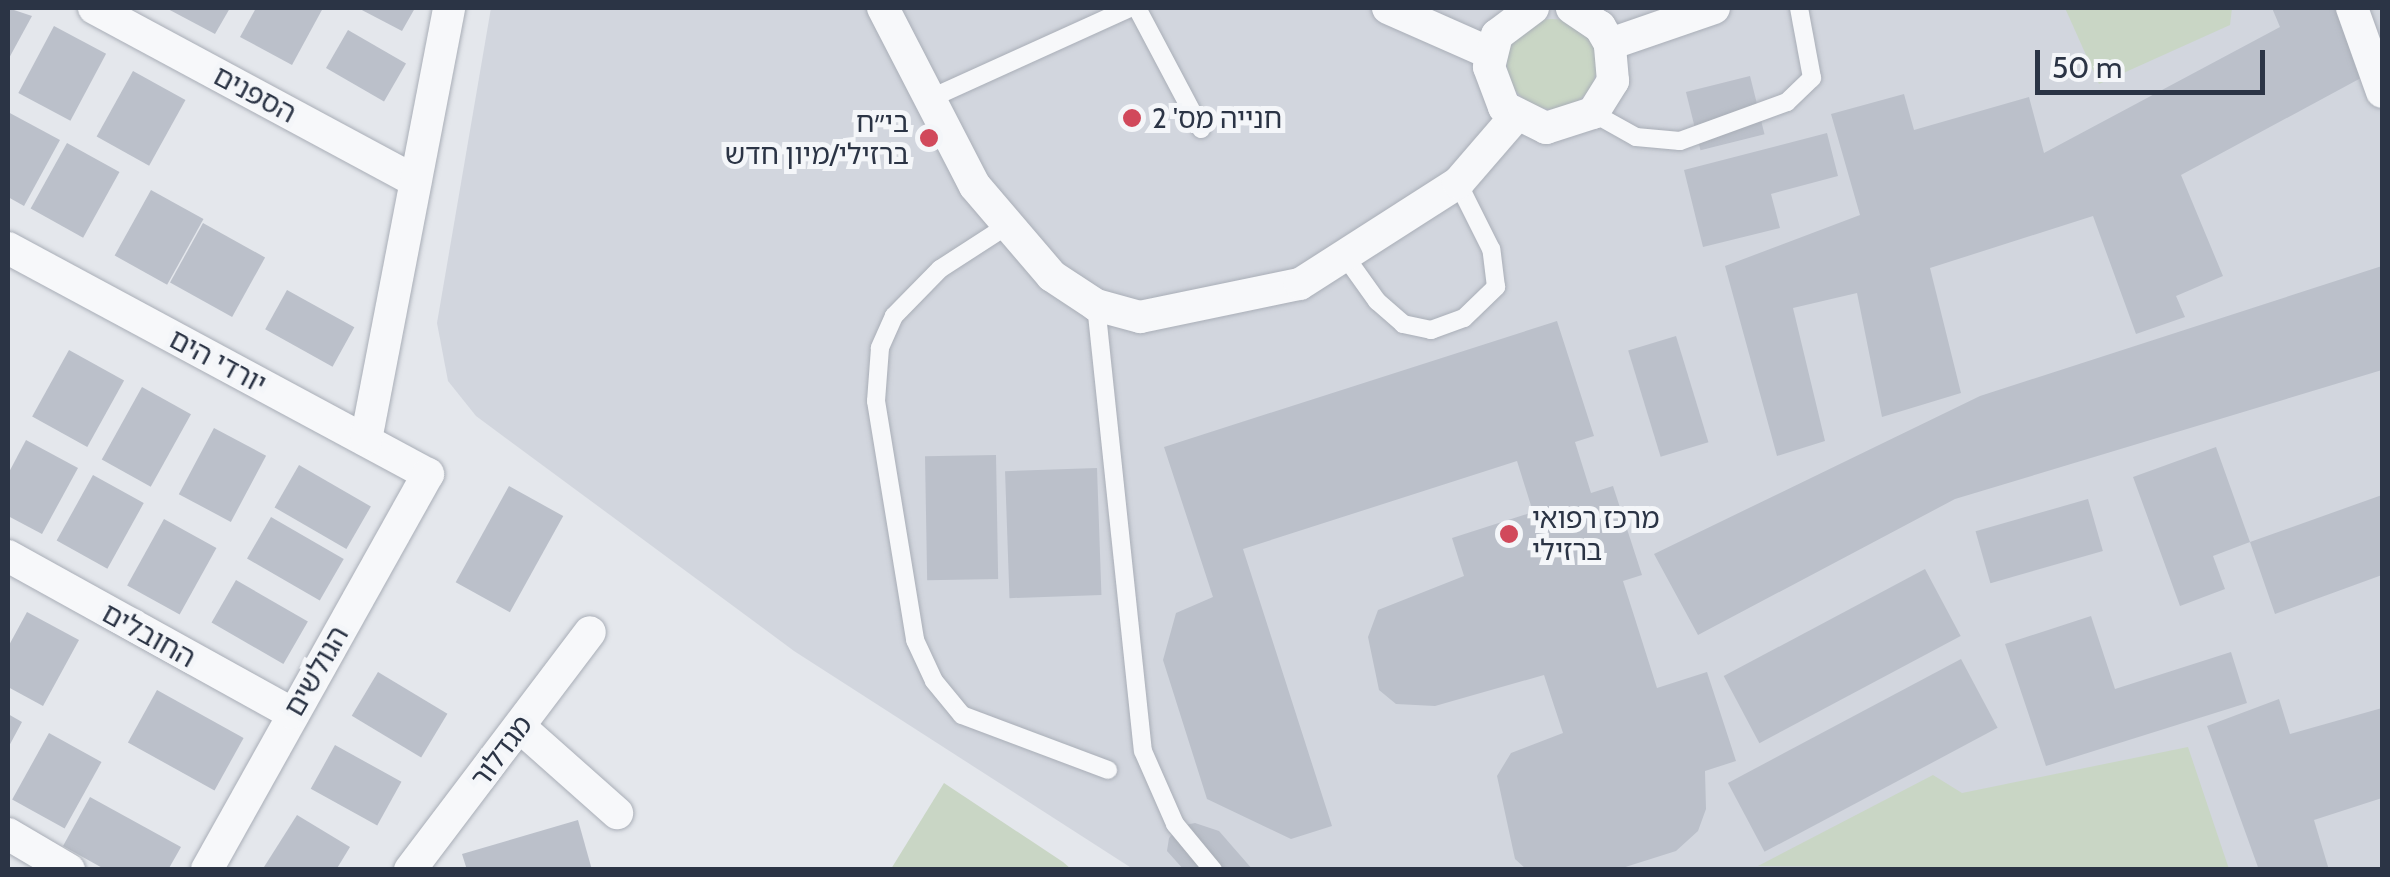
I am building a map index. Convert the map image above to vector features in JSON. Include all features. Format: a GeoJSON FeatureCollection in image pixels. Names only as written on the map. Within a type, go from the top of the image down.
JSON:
{"type":"FeatureCollection","features":[{"type":"Feature","properties":{"kind":"street","name":"הספנים"},"geometry":{"type":"LineString","coordinates":[[94,8],[415,181]]}},
{"type":"Feature","properties":{"kind":"street"},"geometry":{"type":"LineString","coordinates":[[366,440],[448,8]]}},
{"type":"Feature","properties":{"kind":"street"},"geometry":{"type":"LineString","coordinates":[[883,8],[927,100],[975,186],[1052,276],[1096,304],[1140,317],[1182,313],[1300,284],[1347,259],[1458,183],[1515,117]]}},
{"type":"Feature","properties":{"kind":"street"},"geometry":{"type":"LineString","coordinates":[[1388,8],[1490,53]]}},
{"type":"Feature","properties":{"kind":"street"},"geometry":{"type":"LineString","coordinates":[[1533,8],[1510,19],[1490,53],[1491,82],[1515,117],[1563,128],[1593,113],[1612,81],[1610,44],[1600,27],[1572,8]]}},
{"type":"Feature","properties":{"kind":"street"},"geometry":{"type":"LineString","coordinates":[[1610,44],[1714,8]]}},
{"type":"Feature","properties":{"kind":"street"},"geometry":{"type":"LineString","coordinates":[[2352,8],[2376,50],[2382,92]]}},
{"type":"Feature","properties":{"kind":"street","name":"יורדי הים"},"geometry":{"type":"LineString","coordinates":[[8,248],[428,474]]}},
{"type":"Feature","properties":{"kind":"street","name":"הגולשים"},"geometry":{"type":"LineString","coordinates":[[207,870],[428,474]]}},
{"type":"Feature","properties":{"kind":"street","name":"החובלים"},"geometry":{"type":"LineString","coordinates":[[8,556],[291,714]]}},
{"type":"Feature","properties":{"kind":"street","name":"מגדלור"},"geometry":{"type":"LineString","coordinates":[[410,870],[590,632]]}},
{"type":"Feature","properties":{"kind":"street"},"geometry":{"type":"LineString","coordinates":[[520,726],[618,813]]}},
{"type":"Feature","properties":{"kind":"street"},"geometry":{"type":"LineString","coordinates":[[8,834],[70,870]]}},
{"type":"Feature","properties":{"kind":"lane"},"geometry":{"type":"LineString","coordinates":[[927,100],[1133,8],[1201,130]]}},
{"type":"Feature","properties":{"kind":"lane"},"geometry":{"type":"LineString","coordinates":[[1593,113],[1636,137],[1680,140],[1786,102],[1812,78],[1799,8]]}},
{"type":"Feature","properties":{"kind":"lane"},"geometry":{"type":"LineString","coordinates":[[1347,259],[1377,301],[1403,324],[1431,330],[1464,318],[1496,287],[1491,250],[1458,183]]}},
{"type":"Feature","properties":{"kind":"lane"},"geometry":{"type":"LineString","coordinates":[[1008,225],[940,270],[894,316],[880,348],[876,400],[914,640],[934,681],[962,714],[1108,770]]}},
{"type":"Feature","properties":{"kind":"lane"},"geometry":{"type":"LineString","coordinates":[[1096,304],[1143,751],[1175,824],[1213,870]]}},
{"type":"Feature","properties":{"kind":"shaded area","name":"מרכז רפואי ברזילי"},"geometry":{"type":"Polygon","coordinates":[[[491,8],[2382,8],[2382,869],[1133,869],[794,651],[476,416],[448,381],[437,323],[491,8]]]}},
{"type":"Feature","properties":{"kind":"green space"},"geometry":{"type":"Polygon","coordinates":[[[2065,8],[2232,8],[2230,25],[2099,84],[2065,8]]]}},
{"type":"Feature","properties":{"kind":"green space"},"geometry":{"type":"Polygon","coordinates":[[[1552,19],[1584,32],[1597,64],[1584,96],[1552,109],[1520,96],[1507,64],[1520,32],[1552,19]]]}},
{"type":"Feature","properties":{"kind":"green space"},"geometry":{"type":"Polygon","coordinates":[[[2188,747],[2229,869],[1758,866],[1933,775],[1962,793],[2188,747]]]}},
{"type":"Feature","properties":{"kind":"green space"},"geometry":{"type":"Polygon","coordinates":[[[944,783],[1063,862],[1071,869],[891,869],[944,783]]]}},
{"type":"Feature","properties":{"kind":"building"},"geometry":{"type":"Polygon","coordinates":[[[8,8],[32,16],[8,60],[8,8]]]}},
{"type":"Feature","properties":{"kind":"building"},"geometry":{"type":"Polygon","coordinates":[[[166,8],[230,8],[215,34],[166,8]]]}},
{"type":"Feature","properties":{"kind":"building"},"geometry":{"type":"Polygon","coordinates":[[[256,8],[323,8],[292,65],[240,37],[256,8]]]}},
{"type":"Feature","properties":{"kind":"building"},"geometry":{"type":"Polygon","coordinates":[[[358,8],[415,8],[402,31],[358,8]]]}},
{"type":"Feature","properties":{"kind":"building"},"geometry":{"type":"Polygon","coordinates":[[[2272,8],[2345,8],[2372,72],[2181,175],[2223,276],[2176,296],[2185,317],[2136,334],[2093,216],[1930,268],[1961,393],[1882,417],[1857,293],[1793,308],[1825,441],[1777,456],[1725,266],[1860,215],[1831,114],[1904,94],[1914,130],[2029,97],[2044,153],[2280,27],[2272,8]]]}},
{"type":"Feature","properties":{"kind":"building"},"geometry":{"type":"Polygon","coordinates":[[[54,26],[106,54],[70,121],[18,93],[54,26]]]}},
{"type":"Feature","properties":{"kind":"building"},"geometry":{"type":"Polygon","coordinates":[[[348,30],[406,64],[384,102],[326,68],[348,30]]]}},
{"type":"Feature","properties":{"kind":"building"},"geometry":{"type":"Polygon","coordinates":[[[133,71],[185,100],[149,166],[97,137],[133,71]]]}},
{"type":"Feature","properties":{"kind":"building"},"geometry":{"type":"Polygon","coordinates":[[[1750,76],[1765,134],[1700,150],[1686,92],[1750,76]]]}},
{"type":"Feature","properties":{"kind":"building"},"geometry":{"type":"Polygon","coordinates":[[[8,112],[60,140],[24,206],[8,197],[8,112]]]}},
{"type":"Feature","properties":{"kind":"building"},"geometry":{"type":"Polygon","coordinates":[[[1827,133],[1838,176],[1771,194],[1780,228],[1703,247],[1684,170],[1827,133]]]}},
{"type":"Feature","properties":{"kind":"building"},"geometry":{"type":"Polygon","coordinates":[[[67,143],[119,172],[83,238],[31,209],[67,143]]]}},
{"type":"Feature","properties":{"kind":"building"},"geometry":{"type":"Polygon","coordinates":[[[151,190],[203,219],[167,285],[115,256],[151,190]]]}},
{"type":"Feature","properties":{"kind":"building"},"geometry":{"type":"Polygon","coordinates":[[[203,223],[265,257],[232,317],[170,282],[203,223]]]}},
{"type":"Feature","properties":{"kind":"building"},"geometry":{"type":"Polygon","coordinates":[[[2382,266],[2382,370],[1955,499],[1698,635],[1654,554],[1980,396],[2382,266]]]}},
{"type":"Feature","properties":{"kind":"building"},"geometry":{"type":"Polygon","coordinates":[[[287,290],[354,327],[333,367],[265,329],[287,290]]]}},
{"type":"Feature","properties":{"kind":"building"},"geometry":{"type":"Polygon","coordinates":[[[1557,321],[1594,436],[1575,442],[1591,493],[1613,486],[1642,575],[1623,581],[1657,688],[1707,672],[1736,761],[1705,771],[1706,809],[1698,831],[1676,851],[1616,870],[1527,870],[1515,859],[1497,776],[1511,753],[1563,733],[1544,675],[1435,706],[1396,704],[1379,690],[1368,637],[1378,610],[1464,576],[1452,538],[1533,512],[1517,461],[1243,549],[1332,826],[1291,839],[1207,799],[1163,660],[1176,613],[1213,597],[1164,447],[1557,321]]]}},
{"type":"Feature","properties":{"kind":"building"},"geometry":{"type":"Polygon","coordinates":[[[1676,336],[1708,442],[1661,457],[1628,351],[1676,336]]]}},
{"type":"Feature","properties":{"kind":"building"},"geometry":{"type":"Polygon","coordinates":[[[69,350],[124,381],[87,447],[32,416],[69,350]]]}},
{"type":"Feature","properties":{"kind":"building"},"geometry":{"type":"Polygon","coordinates":[[[142,387],[191,414],[151,487],[102,460],[142,387]]]}},
{"type":"Feature","properties":{"kind":"building"},"geometry":{"type":"Polygon","coordinates":[[[214,428],[266,456],[231,522],[179,494],[214,428]]]}},
{"type":"Feature","properties":{"kind":"building"},"geometry":{"type":"Polygon","coordinates":[[[26,440],[78,468],[42,534],[8,516],[8,474],[26,440]]]}},
{"type":"Feature","properties":{"kind":"building"},"geometry":{"type":"Polygon","coordinates":[[[2216,447],[2250,542],[2213,556],[2225,589],[2180,606],[2133,477],[2216,447]]]}},
{"type":"Feature","properties":{"kind":"building"},"geometry":{"type":"Polygon","coordinates":[[[996,455],[998,579],[927,580],[925,456],[996,455]]]}},
{"type":"Feature","properties":{"kind":"building"},"geometry":{"type":"Polygon","coordinates":[[[299,465],[371,506],[346,549],[275,507],[299,465]]]}},
{"type":"Feature","properties":{"kind":"building"},"geometry":{"type":"Polygon","coordinates":[[[1097,468],[1101,595],[1009,598],[1005,471],[1097,468]]]}},
{"type":"Feature","properties":{"kind":"building"},"geometry":{"type":"Polygon","coordinates":[[[93,475],[144,503],[107,569],[57,541],[93,475]]]}},
{"type":"Feature","properties":{"kind":"building"},"geometry":{"type":"Polygon","coordinates":[[[509,486],[563,516],[510,612],[456,582],[509,486]]]}},
{"type":"Feature","properties":{"kind":"building"},"geometry":{"type":"Polygon","coordinates":[[[2382,495],[2382,575],[2275,614],[2250,542],[2382,495]]]}},
{"type":"Feature","properties":{"kind":"building"},"geometry":{"type":"Polygon","coordinates":[[[2088,499],[2103,551],[1990,583],[1976,531],[2088,499]]]}},
{"type":"Feature","properties":{"kind":"building"},"geometry":{"type":"Polygon","coordinates":[[[271,517],[344,559],[320,601],[247,559],[271,517]]]}},
{"type":"Feature","properties":{"kind":"building"},"geometry":{"type":"Polygon","coordinates":[[[164,519],[216,548],[180,615],[127,585],[164,519]]]}},
{"type":"Feature","properties":{"kind":"building"},"geometry":{"type":"Polygon","coordinates":[[[1925,569],[1961,636],[1759,743],[1724,676],[1925,569]]]}},
{"type":"Feature","properties":{"kind":"building"},"geometry":{"type":"Polygon","coordinates":[[[236,580],[308,622],[283,664],[212,622],[236,580]]]}},
{"type":"Feature","properties":{"kind":"building"},"geometry":{"type":"Polygon","coordinates":[[[27,612],[79,640],[43,706],[8,687],[8,647],[27,612]]]}},
{"type":"Feature","properties":{"kind":"building"},"geometry":{"type":"Polygon","coordinates":[[[2091,616],[2115,689],[2231,652],[2247,703],[2046,766],[2005,644],[2091,616]]]}},
{"type":"Feature","properties":{"kind":"building"},"geometry":{"type":"Polygon","coordinates":[[[1961,659],[1998,728],[1765,852],[1728,783],[1961,659]]]}},
{"type":"Feature","properties":{"kind":"building"},"geometry":{"type":"Polygon","coordinates":[[[378,672],[447,714],[421,757],[352,716],[378,672]]]}},
{"type":"Feature","properties":{"kind":"building"},"geometry":{"type":"Polygon","coordinates":[[[157,690],[244,738],[214,790],[128,742],[157,690]]]}},
{"type":"Feature","properties":{"kind":"building"},"geometry":{"type":"Polygon","coordinates":[[[2279,699],[2290,734],[2382,708],[2382,798],[2314,820],[2329,870],[2259,870],[2207,726],[2279,699]]]}},
{"type":"Feature","properties":{"kind":"building"},"geometry":{"type":"Polygon","coordinates":[[[8,714],[22,722],[8,748],[8,714]]]}},
{"type":"Feature","properties":{"kind":"building"},"geometry":{"type":"Polygon","coordinates":[[[49,733],[101,762],[65,829],[12,799],[49,733]]]}},
{"type":"Feature","properties":{"kind":"building"},"geometry":{"type":"Polygon","coordinates":[[[335,745],[401,782],[377,826],[311,789],[335,745]]]}},
{"type":"Feature","properties":{"kind":"building"},"geometry":{"type":"Polygon","coordinates":[[[90,797],[181,847],[168,870],[106,870],[63,846],[90,797]]]}},
{"type":"Feature","properties":{"kind":"building"},"geometry":{"type":"Polygon","coordinates":[[[297,815],[350,847],[336,870],[264,867],[297,815]]]}},
{"type":"Feature","properties":{"kind":"building"},"geometry":{"type":"Polygon","coordinates":[[[578,820],[592,870],[467,870],[462,854],[578,820]]]}},
{"type":"Feature","properties":{"kind":"building"},"geometry":{"type":"Polygon","coordinates":[[[1195,823],[1219,831],[1253,870],[1184,870],[1167,851],[1169,838],[1180,826],[1195,823]]]}},
{"type":"Feature","properties":{"kind":"place","name":"חנייה מס' 2"},"geometry":{"type":"Point","coordinates":[1132,118]}},
{"type":"Feature","properties":{"kind":"place","name":"בי״ח ברזילי/מיון חדש"},"geometry":{"type":"Point","coordinates":[929,138]}},
{"type":"Feature","properties":{"kind":"place","name":"מרכז רפואי ברזילי"},"geometry":{"type":"Point","coordinates":[1509,534]}}]}
